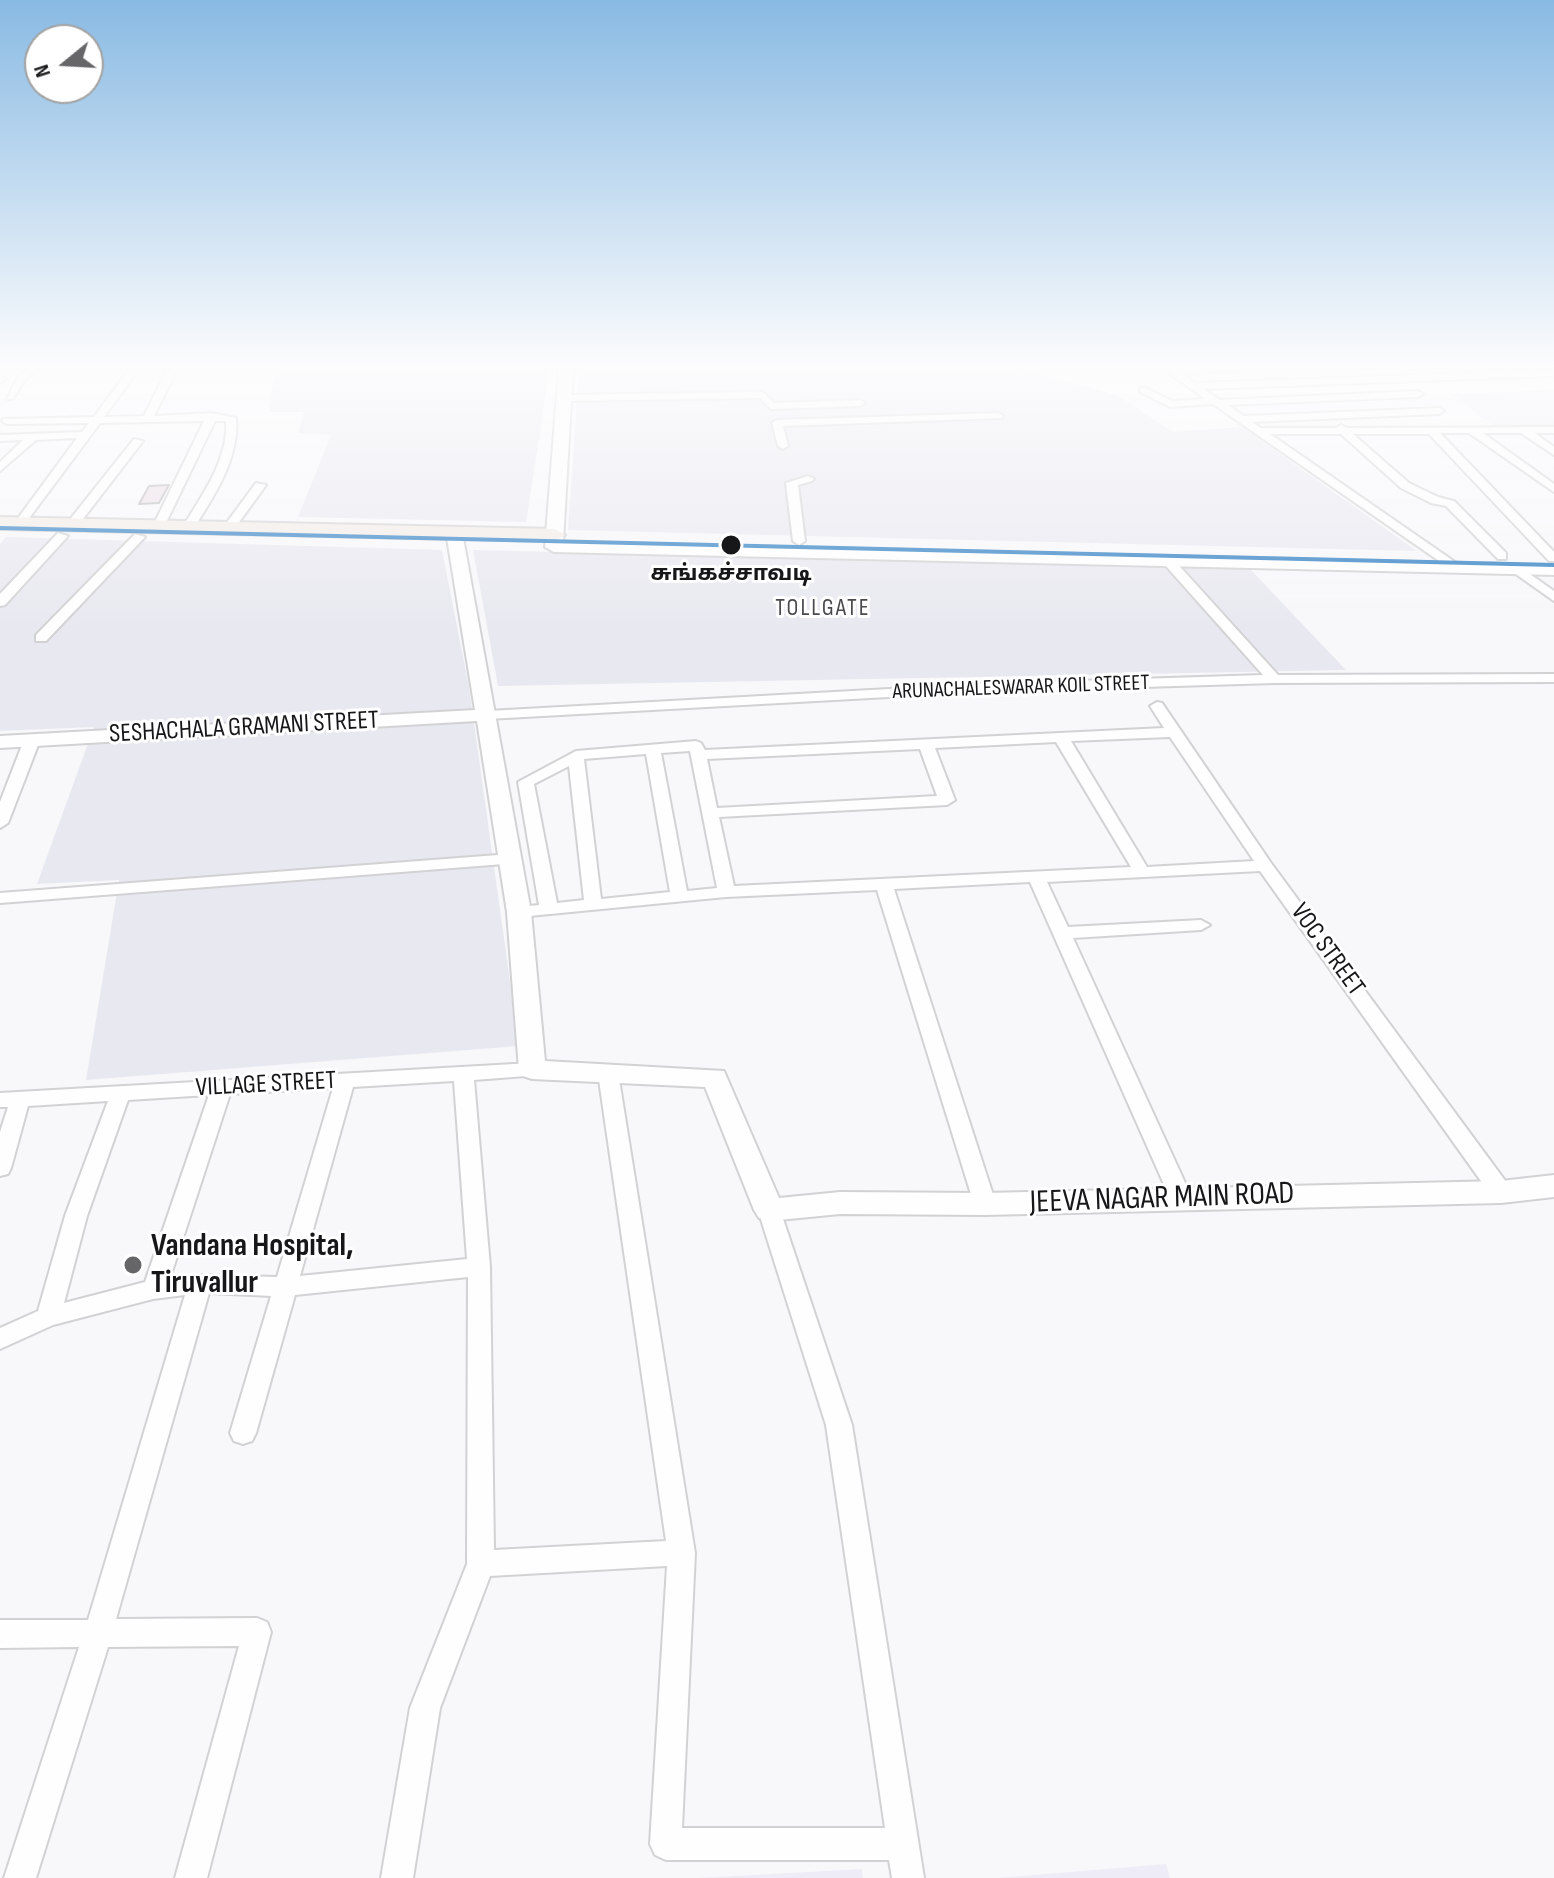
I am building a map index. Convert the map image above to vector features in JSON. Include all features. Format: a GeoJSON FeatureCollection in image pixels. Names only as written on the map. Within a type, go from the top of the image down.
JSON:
{"type":"FeatureCollection","features":[{"type":"Feature","properties":{"kind":"main road"},"geometry":{"type":"LineString","coordinates":[[554,541],[559,456]]}},
{"type":"Feature","properties":{"kind":"main road"},"geometry":{"type":"LineString","coordinates":[[10,523],[139,537],[454,538]]}},
{"type":"Feature","properties":{"kind":"main road"},"geometry":{"type":"LineString","coordinates":[[0,533],[159,526],[1169,562],[1517,569],[1554,562]]}},
{"type":"Feature","properties":{"kind":"main road"},"geometry":{"type":"LineString","coordinates":[[554,541],[799,541],[1502,556],[1554,562]]}},
{"type":"Feature","properties":{"kind":"street"},"geometry":{"type":"LineString","coordinates":[[10,523],[70,456]]}},
{"type":"Feature","properties":{"kind":"street"},"geometry":{"type":"LineString","coordinates":[[0,602],[67,530],[126,456]]}},
{"type":"Feature","properties":{"kind":"street"},"geometry":{"type":"LineString","coordinates":[[159,526],[193,456]]}},
{"type":"Feature","properties":{"kind":"street"},"geometry":{"type":"LineString","coordinates":[[188,528],[218,475],[224,456]]}},
{"type":"Feature","properties":{"kind":"street"},"geometry":{"type":"LineString","coordinates":[[1296,456],[1459,569]]}},
{"type":"Feature","properties":{"kind":"street"},"geometry":{"type":"LineString","coordinates":[[1377,456],[1434,502],[1450,503],[1502,556]]}},
{"type":"Feature","properties":{"kind":"street"},"geometry":{"type":"LineString","coordinates":[[1455,456],[1554,562]]}},
{"type":"Feature","properties":{"kind":"street"},"geometry":{"type":"LineString","coordinates":[[1506,456],[1554,489]]}},
{"type":"Feature","properties":{"kind":"street"},"geometry":{"type":"LineString","coordinates":[[799,541],[792,483],[808,479]]}},
{"type":"Feature","properties":{"kind":"street"},"geometry":{"type":"LineString","coordinates":[[228,529],[260,485]]}},
{"type":"Feature","properties":{"kind":"street"},"geometry":{"type":"LineString","coordinates":[[41,638],[139,537]]}},
{"type":"Feature","properties":{"kind":"street"},"geometry":{"type":"LineString","coordinates":[[454,538],[488,715],[519,912],[532,1070],[715,1078],[769,1210],[839,1425],[908,1878]]}},
{"type":"Feature","properties":{"kind":"street"},"geometry":{"type":"LineString","coordinates":[[1169,562],[1274,679]]}},
{"type":"Feature","properties":{"kind":"street"},"geometry":{"type":"LineString","coordinates":[[1517,569],[1554,597]]}},
{"type":"Feature","properties":{"kind":"street","name":"ARUNACHALESWARAR KOIL STREET"},"geometry":{"type":"LineString","coordinates":[[488,715],[980,688],[1274,679],[1554,678]]}},
{"type":"Feature","properties":{"kind":"street","name":"VOC STREET"},"geometry":{"type":"LineString","coordinates":[[1157,706],[1265,866],[1501,1192]]}},
{"type":"Feature","properties":{"kind":"street","name":"SESHACHALA GRAMANI STREET"},"geometry":{"type":"LineString","coordinates":[[0,742],[488,715]]}},
{"type":"Feature","properties":{"kind":"street"},"geometry":{"type":"LineString","coordinates":[[699,755],[1173,732]]}},
{"type":"Feature","properties":{"kind":"street"},"geometry":{"type":"LineString","coordinates":[[1061,738],[1142,872]]}},
{"type":"Feature","properties":{"kind":"street"},"geometry":{"type":"LineString","coordinates":[[0,823],[32,740]]}},
{"type":"Feature","properties":{"kind":"street"},"geometry":{"type":"LineString","coordinates":[[709,813],[947,800],[925,742]]}},
{"type":"Feature","properties":{"kind":"street"},"geometry":{"type":"LineString","coordinates":[[549,909],[525,787],[532,778],[576,756],[696,746],[726,892]]}},
{"type":"Feature","properties":{"kind":"street"},"geometry":{"type":"LineString","coordinates":[[653,749],[680,897]]}},
{"type":"Feature","properties":{"kind":"street"},"geometry":{"type":"LineString","coordinates":[[576,756],[593,905]]}},
{"type":"Feature","properties":{"kind":"street"},"geometry":{"type":"LineString","coordinates":[[0,898],[511,859]]}},
{"type":"Feature","properties":{"kind":"street"},"geometry":{"type":"LineString","coordinates":[[519,912],[726,892],[1265,866]]}},
{"type":"Feature","properties":{"kind":"street"},"geometry":{"type":"LineString","coordinates":[[1037,879],[1181,1198]]}},
{"type":"Feature","properties":{"kind":"street"},"geometry":{"type":"LineString","coordinates":[[884,884],[985,1204]]}},
{"type":"Feature","properties":{"kind":"street"},"geometry":{"type":"LineString","coordinates":[[1062,933],[1201,925]]}},
{"type":"Feature","properties":{"kind":"street","name":"VILLAGE STREET"},"geometry":{"type":"LineString","coordinates":[[10,1100],[532,1070]]}},
{"type":"Feature","properties":{"kind":"street"},"geometry":{"type":"LineString","coordinates":[[608,1073],[681,1553],[666,1844],[904,1844]]}},
{"type":"Feature","properties":{"kind":"street"},"geometry":{"type":"LineString","coordinates":[[397,1878],[425,1708],[481,1564],[479,1267],[464,1075]]}},
{"type":"Feature","properties":{"kind":"street"},"geometry":{"type":"LineString","coordinates":[[243,1433],[345,1081]]}},
{"type":"Feature","properties":{"kind":"street"},"geometry":{"type":"LineString","coordinates":[[154,1290],[222,1087]]}},
{"type":"Feature","properties":{"kind":"street"},"geometry":{"type":"LineString","coordinates":[[48,1317],[76,1216],[121,1092]]}},
{"type":"Feature","properties":{"kind":"street"},"geometry":{"type":"LineString","coordinates":[[0,1168],[10,1100]]}},
{"type":"Feature","properties":{"kind":"street","name":"JEEVA NAGAR MAIN ROAD"},"geometry":{"type":"LineString","coordinates":[[769,1210],[840,1203],[985,1204],[1501,1192],[1554,1186]]}},
{"type":"Feature","properties":{"kind":"street"},"geometry":{"type":"LineString","coordinates":[[0,1339],[48,1317],[154,1290],[200,1284],[287,1287],[479,1267]]}},
{"type":"Feature","properties":{"kind":"street"},"geometry":{"type":"LineString","coordinates":[[20,1878],[98,1634],[200,1284]]}},
{"type":"Feature","properties":{"kind":"street"},"geometry":{"type":"LineString","coordinates":[[481,1564],[681,1553]]}},
{"type":"Feature","properties":{"kind":"street"},"geometry":{"type":"LineString","coordinates":[[0,1634],[257,1632],[191,1878]]}},
{"type":"Feature","properties":{"kind":"shaded area"},"geometry":{"type":"Polygon","coordinates":[[[323,456],[536,456],[526,522],[298,517],[323,456]]]}},
{"type":"Feature","properties":{"kind":"shaded area"},"geometry":{"type":"Polygon","coordinates":[[[573,456],[1282,456],[1417,551],[568,530],[573,456]]]}},
{"type":"Feature","properties":{"kind":"shaded area"},"geometry":{"type":"Polygon","coordinates":[[[6,537],[442,550],[469,687],[519,1046],[86,1080],[119,880],[37,884],[94,727],[0,731],[0,544],[6,537]]]}},
{"type":"Feature","properties":{"kind":"shaded area"},"geometry":{"type":"Polygon","coordinates":[[[473,550],[1250,569],[1346,670],[498,686],[473,550]]]}},
{"type":"Feature","properties":{"kind":"shaded area"},"geometry":{"type":"Polygon","coordinates":[[[1166,1864],[1170,1878],[998,1878],[1166,1864]]]}},
{"type":"Feature","properties":{"kind":"shaded area"},"geometry":{"type":"Polygon","coordinates":[[[862,1869],[863,1878],[699,1878],[862,1869]]]}},
{"type":"Feature","properties":{"kind":"building"},"geometry":{"type":"Polygon","coordinates":[[[169,485],[159,503],[139,504],[149,486],[169,485]]]}},
{"type":"Feature","properties":{"kind":"transit line"},"geometry":{"type":"LineString","coordinates":[[0,528],[1554,565]]}},
{"type":"Feature","properties":{"kind":"place","name":"சுங்கச்சாவடி"},"geometry":{"type":"Point","coordinates":[731,545]}},
{"type":"Feature","properties":{"kind":"place","name":"Vandana Hospital, Tiruvallur"},"geometry":{"type":"Point","coordinates":[133,1265]}},
{"type":"Feature","properties":{"kind":"district","name":"TOLLGATE"},"geometry":{"type":"Point","coordinates":[823,609]}}]}
